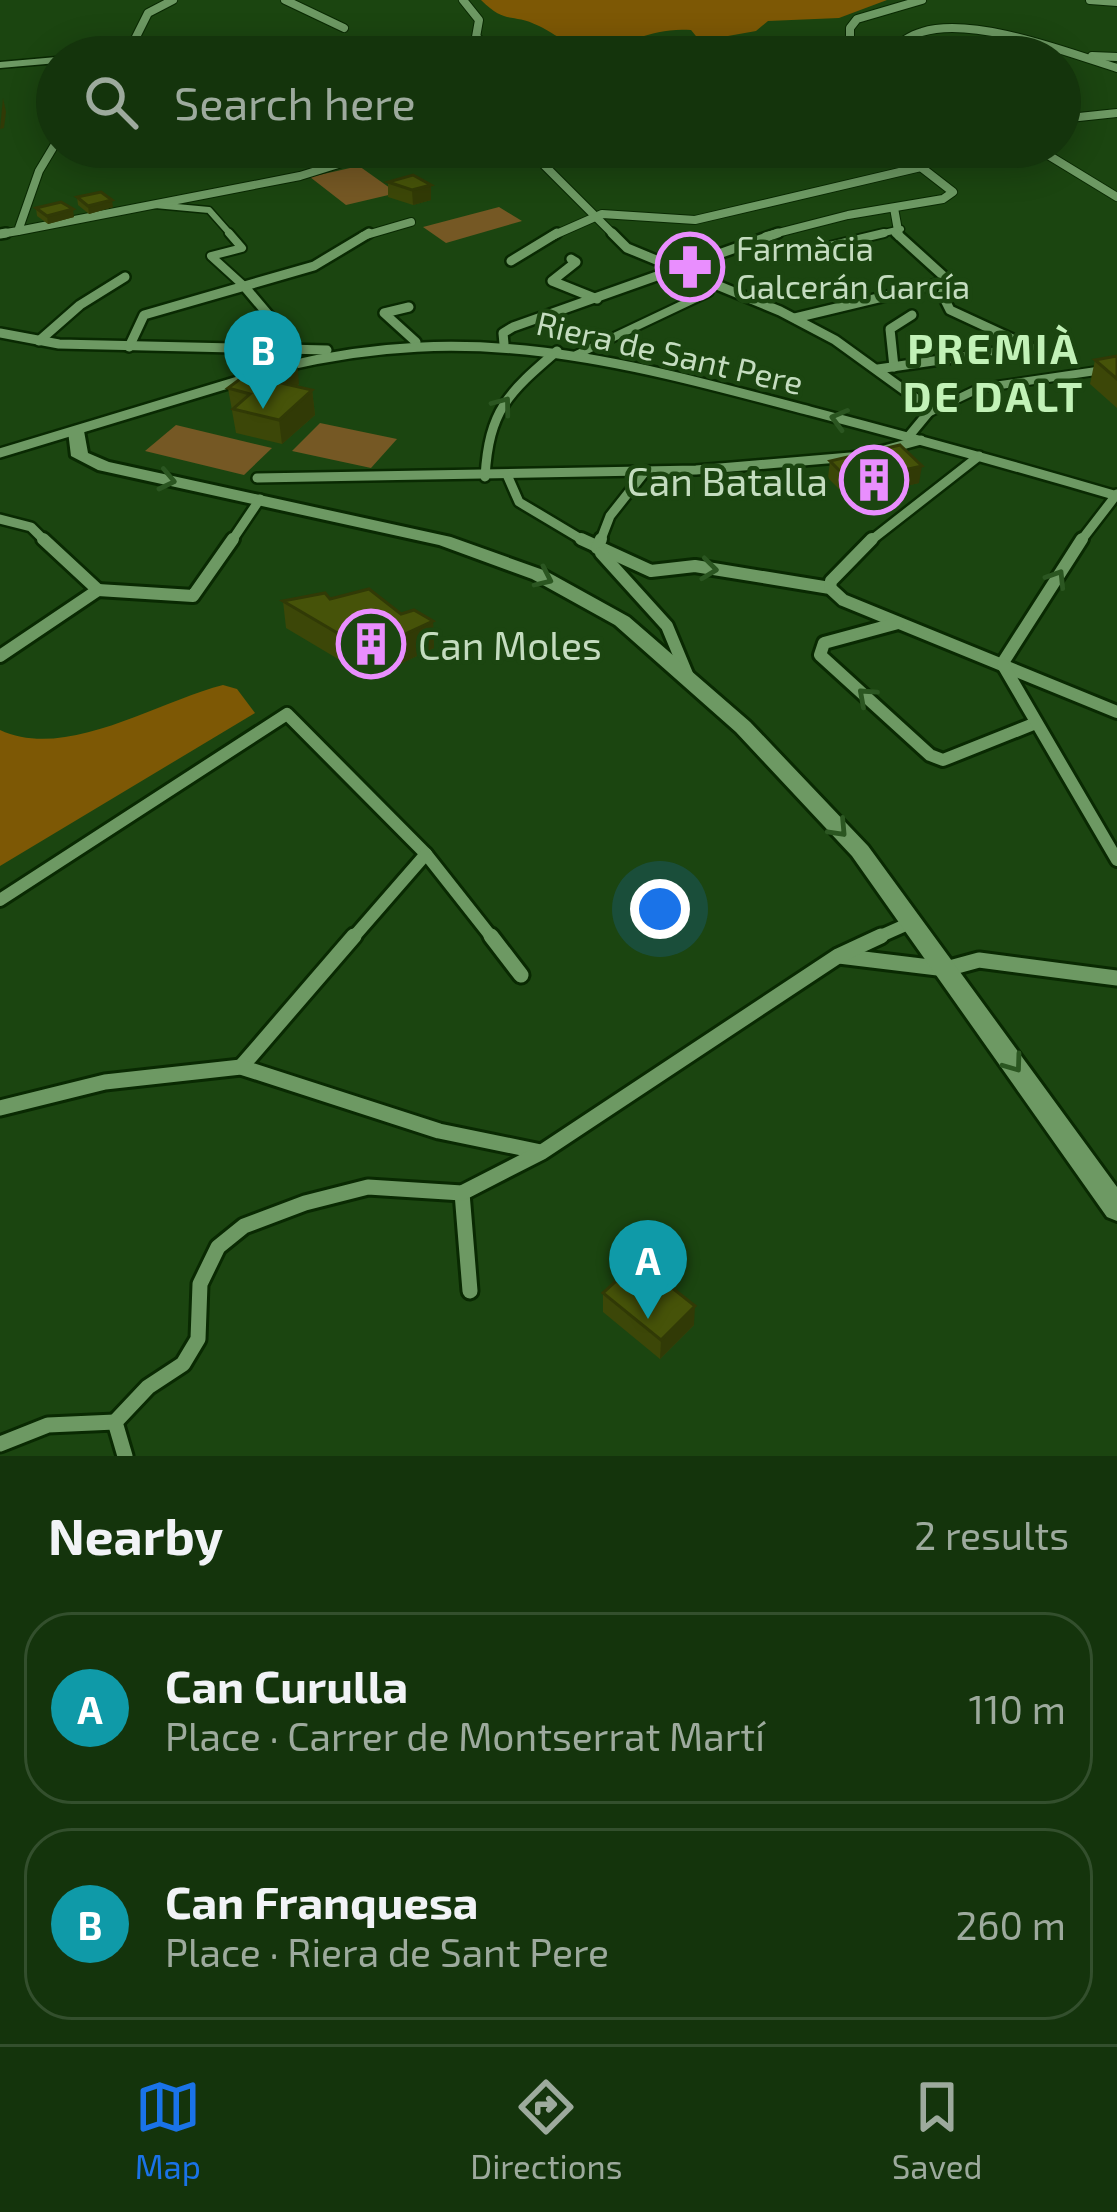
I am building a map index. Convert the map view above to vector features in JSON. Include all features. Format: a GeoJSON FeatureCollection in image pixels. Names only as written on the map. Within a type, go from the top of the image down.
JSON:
{"type":"FeatureCollection","features":[{"type":"Feature","properties":{"kind":"street"},"geometry":{"type":"LineString","coordinates":[[136,36],[148,13],[173,0]]}},
{"type":"Feature","properties":{"kind":"street"},"geometry":{"type":"LineString","coordinates":[[285,0],[344,28]]}},
{"type":"Feature","properties":{"kind":"street"},"geometry":{"type":"LineString","coordinates":[[463,0],[479,20],[476,36]]}},
{"type":"Feature","properties":{"kind":"street"},"geometry":{"type":"LineString","coordinates":[[850,36],[857,19],[922,0]]}},
{"type":"Feature","properties":{"kind":"street"},"geometry":{"type":"LineString","coordinates":[[1090,0],[1117,2]]}},
{"type":"Feature","properties":{"kind":"street"},"geometry":{"type":"LineString","coordinates":[[916,36],[937,29],[975,36]]}},
{"type":"Feature","properties":{"kind":"street"},"geometry":{"type":"LineString","coordinates":[[1081,55],[1117,57]]}},
{"type":"Feature","properties":{"kind":"street"},"geometry":{"type":"LineString","coordinates":[[1081,57],[1117,68]]}},
{"type":"Feature","properties":{"kind":"street"},"geometry":{"type":"LineString","coordinates":[[1081,117],[1117,113]]}},
{"type":"Feature","properties":{"kind":"street"},"geometry":{"type":"LineString","coordinates":[[18,231],[41,168]]}},
{"type":"Feature","properties":{"kind":"street"},"geometry":{"type":"LineString","coordinates":[[0,235],[325,168]]}},
{"type":"Feature","properties":{"kind":"street"},"geometry":{"type":"LineString","coordinates":[[548,168],[627,248],[795,318],[878,369],[928,413]]}},
{"type":"Feature","properties":{"kind":"street"},"geometry":{"type":"LineString","coordinates":[[511,261],[560,230],[598,215],[635,213],[695,220],[917,168]]}},
{"type":"Feature","properties":{"kind":"street"},"geometry":{"type":"LineString","coordinates":[[504,344],[503,333],[513,327],[766,235],[943,200],[953,192],[922,168]]}},
{"type":"Feature","properties":{"kind":"street"},"geometry":{"type":"LineString","coordinates":[[1069,168],[1117,197]]}},
{"type":"Feature","properties":{"kind":"street"},"geometry":{"type":"LineString","coordinates":[[146,204],[208,210],[242,248],[211,256],[244,286],[298,350]]}},
{"type":"Feature","properties":{"kind":"street"},"geometry":{"type":"LineString","coordinates":[[894,208],[901,229],[896,233],[949,281]]}},
{"type":"Feature","properties":{"kind":"street"},"geometry":{"type":"LineString","coordinates":[[129,346],[144,315],[314,266],[366,234],[410,222]]}},
{"type":"Feature","properties":{"kind":"street"},"geometry":{"type":"LineString","coordinates":[[571,259],[576,262],[551,281],[597,299]]}},
{"type":"Feature","properties":{"kind":"street"},"geometry":{"type":"LineString","coordinates":[[39,341],[80,305],[125,277]]}},
{"type":"Feature","properties":{"kind":"street"},"geometry":{"type":"LineString","coordinates":[[795,318],[949,281]]}},
{"type":"Feature","properties":{"kind":"street"},"geometry":{"type":"LineString","coordinates":[[878,369],[1030,347],[950,310],[942,294],[949,281]]}},
{"type":"Feature","properties":{"kind":"street"},"geometry":{"type":"LineString","coordinates":[[576,355],[709,292]]}},
{"type":"Feature","properties":{"kind":"street"},"geometry":{"type":"LineString","coordinates":[[409,307],[384,313],[416,342]]}},
{"type":"Feature","properties":{"kind":"street"},"geometry":{"type":"LineString","coordinates":[[894,367],[890,329],[912,315]]}},
{"type":"Feature","properties":{"kind":"street"},"geometry":{"type":"LineString","coordinates":[[0,334],[129,346],[353,350]]}},
{"type":"Feature","properties":{"kind":"street","name":"Riera de Sant Pere"},"geometry":{"type":"LineString","coordinates":[[0,452],[353,350],[416,342],[504,344],[576,355],[915,438],[1116,495]]}},
{"type":"Feature","properties":{"kind":"street"},"geometry":{"type":"LineString","coordinates":[[485,477],[486,438],[494,410],[557,351]]}},
{"type":"Feature","properties":{"kind":"street"},"geometry":{"type":"LineString","coordinates":[[257,478],[644,473],[881,452],[915,438],[928,413],[980,388],[1117,368]]}},
{"type":"Feature","properties":{"kind":"street"},"geometry":{"type":"LineString","coordinates":[[76,431],[80,456],[104,466],[444,541],[539,574],[622,621],[743,727],[860,851],[1117,1208]]}},
{"type":"Feature","properties":{"kind":"street"},"geometry":{"type":"LineString","coordinates":[[830,589],[831,581],[870,541],[980,456]]}},
{"type":"Feature","properties":{"kind":"street"},"geometry":{"type":"LineString","coordinates":[[596,548],[610,516],[644,473]]}},
{"type":"Feature","properties":{"kind":"street"},"geometry":{"type":"LineString","coordinates":[[508,477],[519,502],[596,548],[651,571],[695,566],[830,589],[843,600],[1117,712]]}},
{"type":"Feature","properties":{"kind":"street"},"geometry":{"type":"LineString","coordinates":[[1002,664],[1116,495]]}},
{"type":"Feature","properties":{"kind":"street"},"geometry":{"type":"LineString","coordinates":[[0,656],[98,590],[193,596],[260,500]]}},
{"type":"Feature","properties":{"kind":"street"},"geometry":{"type":"LineString","coordinates":[[0,519],[31,526],[98,590]]}},
{"type":"Feature","properties":{"kind":"street"},"geometry":{"type":"LineString","coordinates":[[596,548],[668,626],[685,655],[689,680]]}},
{"type":"Feature","properties":{"kind":"street"},"geometry":{"type":"LineString","coordinates":[[900,622],[824,644],[820,655],[930,755],[943,760],[1036,723]]}},
{"type":"Feature","properties":{"kind":"street"},"geometry":{"type":"LineString","coordinates":[[1002,664],[1117,860]]}},
{"type":"Feature","properties":{"kind":"street"},"geometry":{"type":"LineString","coordinates":[[0,900],[287,713],[427,854],[521,975]]}},
{"type":"Feature","properties":{"kind":"street"},"geometry":{"type":"LineString","coordinates":[[241,1067],[427,854]]}},
{"type":"Feature","properties":{"kind":"street"},"geometry":{"type":"LineString","coordinates":[[0,1444],[48,1425],[115,1422],[148,1387],[183,1364],[198,1339],[200,1284],[218,1247],[244,1226],[305,1202],[368,1187],[462,1192],[542,1153],[838,956],[908,919]]}},
{"type":"Feature","properties":{"kind":"street"},"geometry":{"type":"LineString","coordinates":[[838,956],[946,969],[979,960],[1117,978]]}},
{"type":"Feature","properties":{"kind":"street"},"geometry":{"type":"LineString","coordinates":[[0,1108],[105,1082],[241,1067],[439,1131],[542,1153]]}},
{"type":"Feature","properties":{"kind":"street"},"geometry":{"type":"LineString","coordinates":[[462,1192],[470,1291]]}},
{"type":"Feature","properties":{"kind":"street"},"geometry":{"type":"LineString","coordinates":[[115,1422],[124,1456]]}},
{"type":"Feature","properties":{"kind":"lane"},"geometry":{"type":"LineString","coordinates":[[0,65],[36,62]]}},
{"type":"Feature","properties":{"kind":"lane"},"geometry":{"type":"LineString","coordinates":[[813,250],[901,229]]}},
{"type":"Feature","properties":{"kind":"shaded area"},"geometry":{"type":"Polygon","coordinates":[[[481,0],[887,0],[839,18],[768,21],[756,31],[728,36],[674,30],[645,36],[557,36],[481,0]]]}},
{"type":"Feature","properties":{"kind":"shaded area"},"geometry":{"type":"Polygon","coordinates":[[[362,168],[397,193],[346,205],[310,177],[362,168]]]}},
{"type":"Feature","properties":{"kind":"shaded area"},"geometry":{"type":"Polygon","coordinates":[[[499,207],[522,221],[446,243],[423,227],[499,207]]]}},
{"type":"Feature","properties":{"kind":"shaded area"},"geometry":{"type":"Polygon","coordinates":[[[320,423],[397,439],[371,468],[292,451],[320,423]]]}},
{"type":"Feature","properties":{"kind":"shaded area"},"geometry":{"type":"Polygon","coordinates":[[[176,425],[272,448],[244,475],[145,451],[176,425]]]}},
{"type":"Feature","properties":{"kind":"shaded area"},"geometry":{"type":"Polygon","coordinates":[[[223,685],[237,689],[255,713],[0,866],[0,730],[26,738],[82,734],[223,685]]]}},
{"type":"Feature","properties":{"kind":"building"},"geometry":{"type":"Polygon","coordinates":[[[413,175],[431,185],[412,190],[388,182],[413,175]]]}},
{"type":"Feature","properties":{"kind":"building"},"geometry":{"type":"Polygon","coordinates":[[[101,192],[112,200],[88,206],[77,197],[101,192]]]}},
{"type":"Feature","properties":{"kind":"building"},"geometry":{"type":"Polygon","coordinates":[[[61,202],[73,209],[47,216],[36,208],[61,202]]]}},
{"type":"Feature","properties":{"kind":"building"},"geometry":{"type":"Polygon","coordinates":[[[280,353],[297,360],[272,381],[312,390],[279,420],[233,409],[250,394],[228,388],[259,365],[253,361],[280,353]]]}},
{"type":"Feature","properties":{"kind":"building"},"geometry":{"type":"Polygon","coordinates":[[[1117,356],[1117,379],[1095,360],[1117,356]]]}},
{"type":"Feature","properties":{"kind":"building"},"geometry":{"type":"Polygon","coordinates":[[[900,445],[922,466],[851,482],[830,461],[900,445]]]}},
{"type":"Feature","properties":{"kind":"building"},"geometry":{"type":"Polygon","coordinates":[[[369,589],[401,614],[414,610],[433,621],[368,651],[283,601],[325,593],[330,599],[369,589]]]}},
{"type":"Feature","properties":{"kind":"building"},"geometry":{"type":"Polygon","coordinates":[[[647,1253],[671,1272],[662,1280],[695,1306],[661,1340],[603,1293],[647,1253]]]}},
{"type":"Feature","properties":{"kind":"place","name":"Farmàcia Galcerán García"},"geometry":{"type":"Point","coordinates":[690,267]}},
{"type":"Feature","properties":{"kind":"place","name":"Can Franquesa"},"geometry":{"type":"Point","coordinates":[263,409]}},
{"type":"Feature","properties":{"kind":"place","name":"Can Batalla"},"geometry":{"type":"Point","coordinates":[874,480]}},
{"type":"Feature","properties":{"kind":"place","name":"Can Moles"},"geometry":{"type":"Point","coordinates":[371,644]}},
{"type":"Feature","properties":{"kind":"place","name":"Can Curulla"},"geometry":{"type":"Point","coordinates":[648,1319]}},
{"type":"Feature","properties":{"kind":"district","name":"PREMIÀ DE DALT"},"geometry":{"type":"Point","coordinates":[994,372]}}]}
